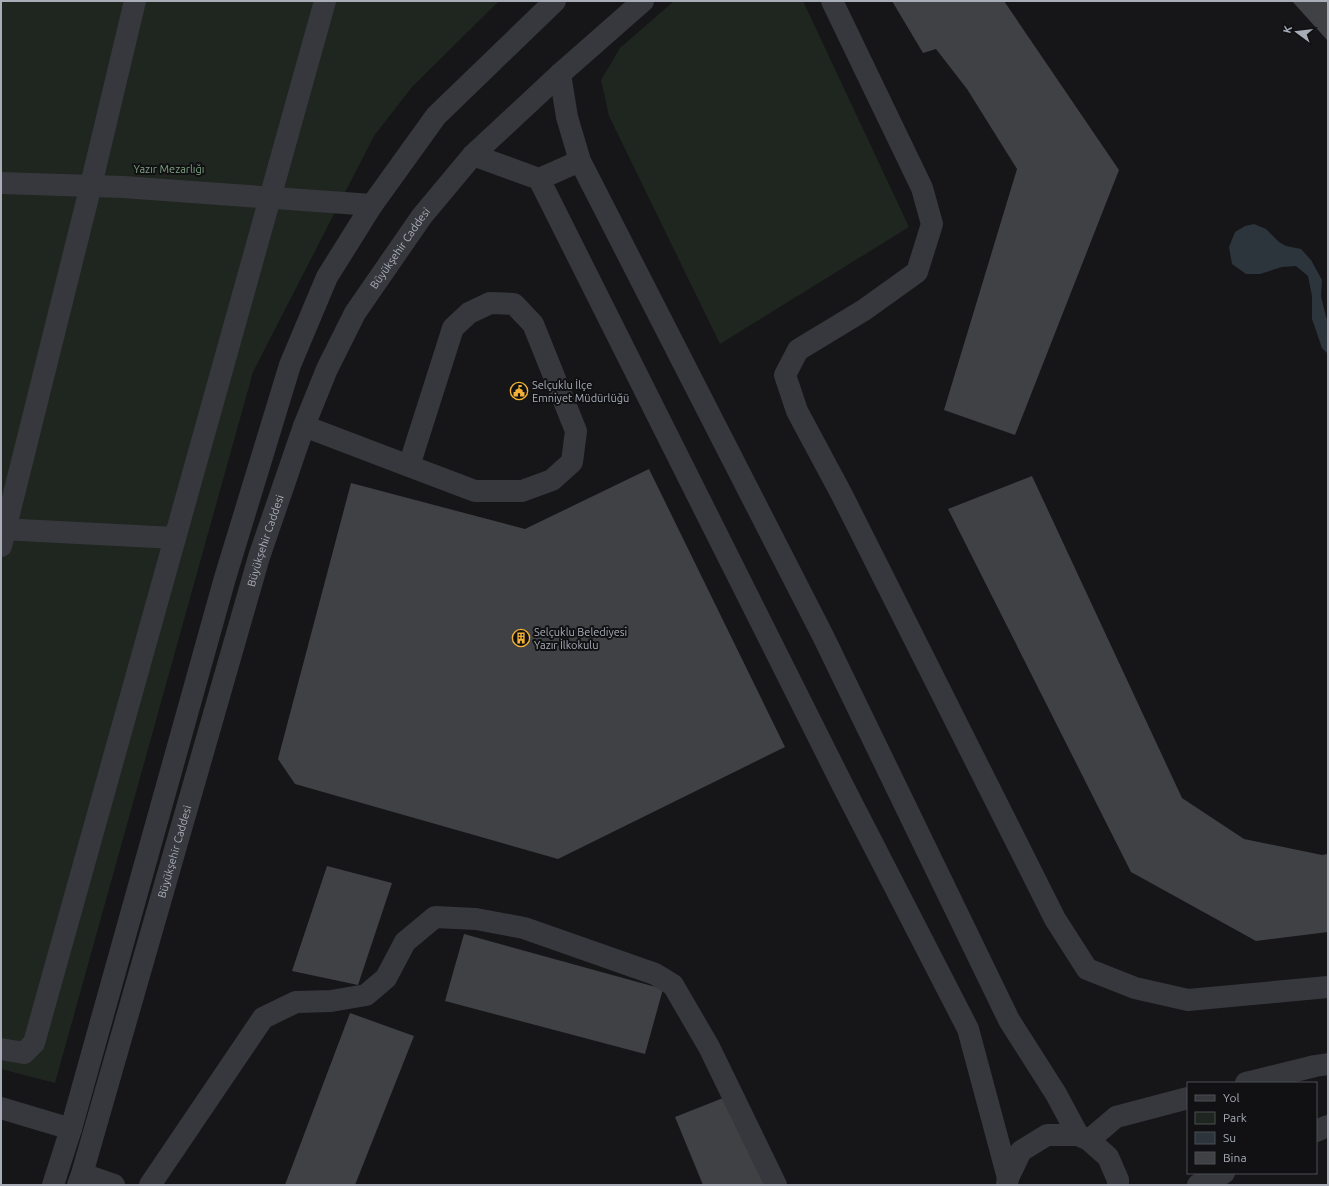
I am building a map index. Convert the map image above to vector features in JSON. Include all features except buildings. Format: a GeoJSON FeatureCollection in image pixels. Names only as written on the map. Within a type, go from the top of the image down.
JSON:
{"type":"FeatureCollection","features":[{"type":"Feature","properties":{"kind":"street"},"geometry":{"type":"LineString","coordinates":[[135,1],[91,185],[2,535],[175,538]]}},
{"type":"Feature","properties":{"kind":"street"},"geometry":{"type":"LineString","coordinates":[[1,1049],[24,1053],[34,1043],[325,1]]}},
{"type":"Feature","properties":{"kind":"street"},"geometry":{"type":"LineString","coordinates":[[53,1185],[71,1129],[225,578],[290,365],[327,277],[372,204],[436,116],[555,1]]}},
{"type":"Feature","properties":{"kind":"street","name":"Büyükşehir Caddesi"},"geometry":{"type":"LineString","coordinates":[[80,1180],[259,557],[304,426],[327,369],[355,313],[422,216],[473,154],[642,1]]}},
{"type":"Feature","properties":{"kind":"street"},"geometry":{"type":"LineString","coordinates":[[832,1],[922,188],[932,224],[918,272],[864,310],[798,350],[785,375],[797,412],[842,495],[1055,919],[1087,969],[1135,988],[1188,1000],[1328,987]]}},
{"type":"Feature","properties":{"kind":"street"},"geometry":{"type":"LineString","coordinates":[[560,74],[567,116],[580,161],[823,636],[1009,1020],[1083,1138],[1108,1157],[1118,1180],[1118,1185]]}},
{"type":"Feature","properties":{"kind":"street"},"geometry":{"type":"LineString","coordinates":[[473,154],[539,179],[835,772],[968,1029],[1007,1182]]}},
{"type":"Feature","properties":{"kind":"street"},"geometry":{"type":"LineString","coordinates":[[539,179],[580,161]]}},
{"type":"Feature","properties":{"kind":"street"},"geometry":{"type":"LineString","coordinates":[[1,183],[123,186],[269,198],[372,204]]}},
{"type":"Feature","properties":{"kind":"street"},"geometry":{"type":"LineString","coordinates":[[304,426],[409,466],[475,490],[522,491],[552,480],[572,462],[576,431],[533,324],[514,304],[490,303],[469,313],[453,328],[409,466]]}},
{"type":"Feature","properties":{"kind":"street"},"geometry":{"type":"LineString","coordinates":[[150,1185],[263,1018],[296,1002],[330,1001],[366,995],[386,978],[405,942],[434,917],[476,919],[524,928],[655,974],[673,985],[709,1047],[776,1185]]}},
{"type":"Feature","properties":{"kind":"street"},"geometry":{"type":"LineString","coordinates":[[1250,1082],[1328,1064]]}},
{"type":"Feature","properties":{"kind":"street"},"geometry":{"type":"LineString","coordinates":[[1007,1182],[1022,1151],[1047,1135],[1083,1138],[1116,1117],[1187,1098]]}},
{"type":"Feature","properties":{"kind":"street"},"geometry":{"type":"LineString","coordinates":[[1,1108],[71,1129]]}},
{"type":"Feature","properties":{"kind":"street"},"geometry":{"type":"LineString","coordinates":[[1317,1131],[1328,1126]]}},
{"type":"Feature","properties":{"kind":"street"},"geometry":{"type":"LineString","coordinates":[[1198,1185],[1222,1174]]}},
{"type":"Feature","properties":{"kind":"street"},"geometry":{"type":"LineString","coordinates":[[80,1180],[114,1185]]}},
{"type":"Feature","properties":{"kind":"green space","name":"Yazır Mezarlığı"},"geometry":{"type":"Polygon","coordinates":[[[1,1],[499,1],[412,87],[374,136],[253,372],[55,1083],[1,1069],[1,1]]]}},
{"type":"Feature","properties":{"kind":"green space"},"geometry":{"type":"Polygon","coordinates":[[[674,1],[803,1],[909,227],[720,344],[609,116],[601,80],[620,48],[674,1]]]}},
{"type":"Feature","properties":{"kind":"water"},"geometry":{"type":"Polygon","coordinates":[[[1254,224],[1266,229],[1279,242],[1286,246],[1301,249],[1311,260],[1322,280],[1321,296],[1328,321],[1328,354],[1322,348],[1312,319],[1312,296],[1308,276],[1296,266],[1282,267],[1260,274],[1246,274],[1232,264],[1229,247],[1235,232],[1245,226],[1254,224]]]}},
{"type":"Feature","properties":{"kind":"place","name":"Selçuklu İlçe Emniyet Müdürlüğü"},"geometry":{"type":"Point","coordinates":[519,391]}},
{"type":"Feature","properties":{"kind":"place","name":"Selçuklu Belediyesi Yazır İlkokulu"},"geometry":{"type":"Point","coordinates":[521,638]}}]}
